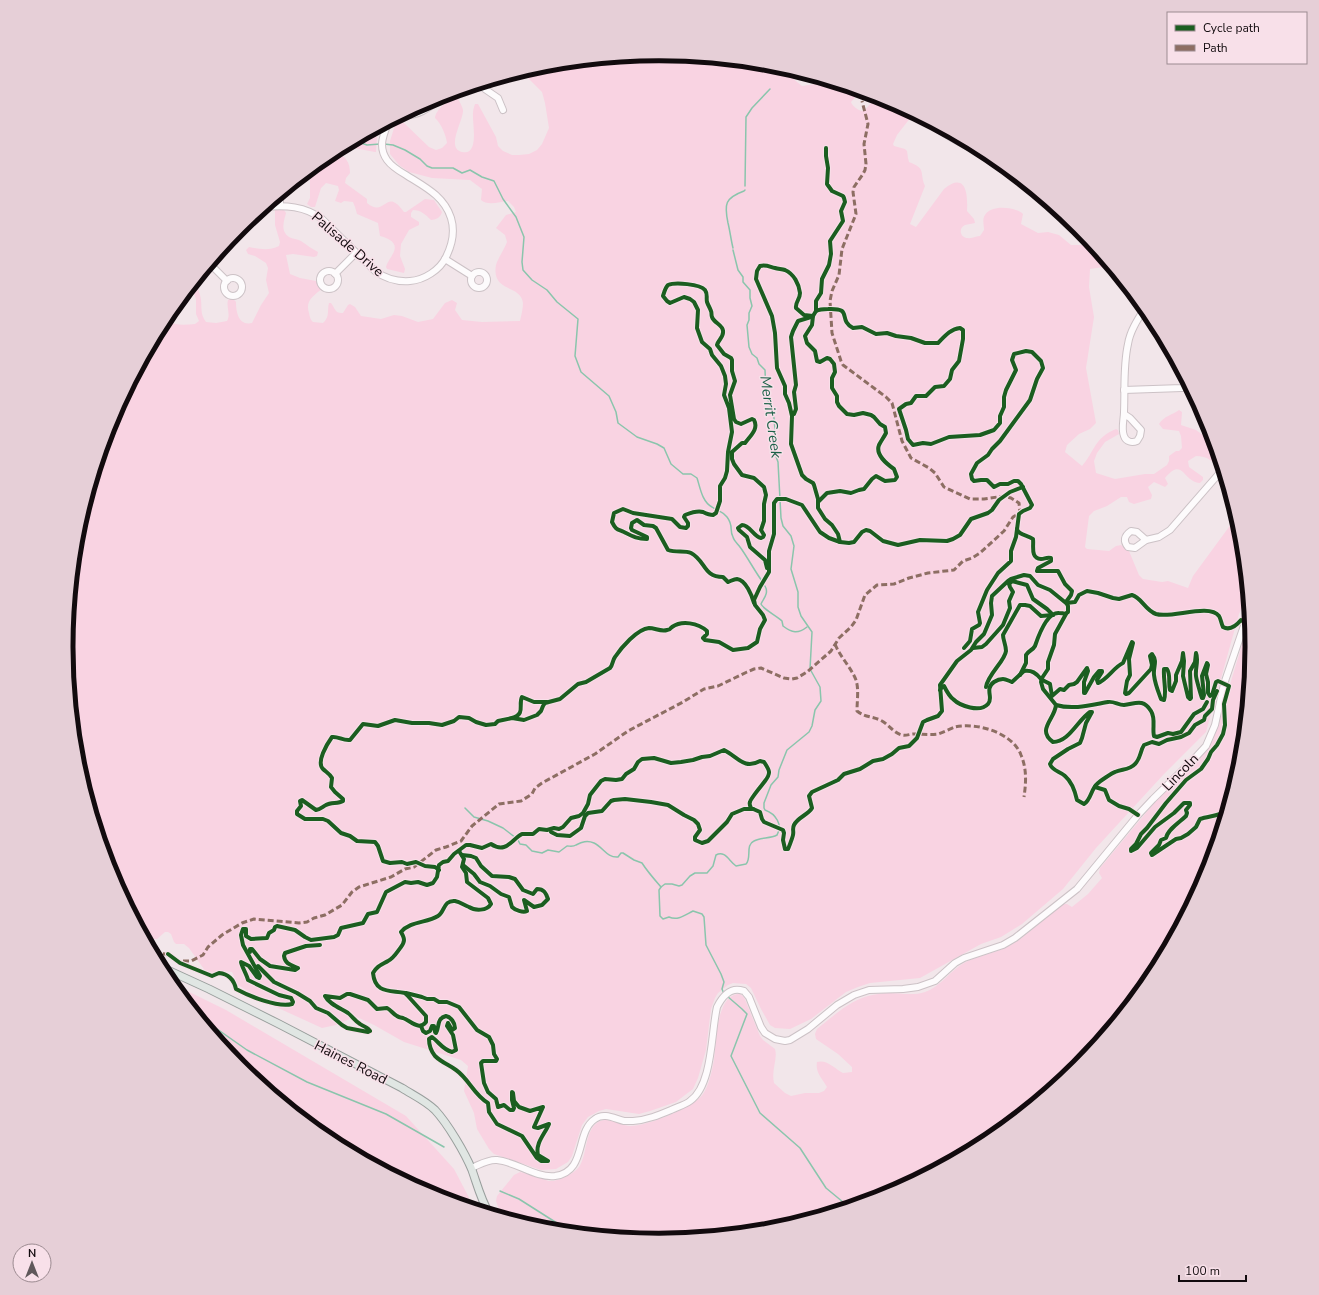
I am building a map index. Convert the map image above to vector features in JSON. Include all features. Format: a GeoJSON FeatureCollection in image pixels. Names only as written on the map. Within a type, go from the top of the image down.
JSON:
{"type":"FeatureCollection","features":[{"type":"Feature","properties":{"kind":"main road","name":"Haines Road"},"geometry":{"type":"LineString","coordinates":[[171,972],[279,1024],[402,1088],[422,1100],[435,1110],[462,1151],[471,1168],[486,1207]]}},
{"type":"Feature","properties":{"kind":"street"},"geometry":{"type":"LineString","coordinates":[[484,88],[498,98],[503,110]]}},
{"type":"Feature","properties":{"kind":"street","name":"Palisade Drive"},"geometry":{"type":"LineString","coordinates":[[273,207],[300,208],[315,213],[375,272],[382,276],[399,281],[416,280],[438,268],[445,259],[452,237],[452,222],[449,213],[446,206],[432,192],[394,168],[387,160],[382,148],[382,140],[386,129]]}},
{"type":"Feature","properties":{"kind":"street"},"geometry":{"type":"LineString","coordinates":[[280,201],[280,206]]}},
{"type":"Feature","properties":{"kind":"street"},"geometry":{"type":"LineString","coordinates":[[335,274],[356,253]]}},
{"type":"Feature","properties":{"kind":"street"},"geometry":{"type":"LineString","coordinates":[[445,259],[472,276]]}},
{"type":"Feature","properties":{"kind":"street"},"geometry":{"type":"LineString","coordinates":[[213,267],[227,281]]}},
{"type":"Feature","properties":{"kind":"street"},"geometry":{"type":"LineString","coordinates":[[1124,414],[1125,361],[1128,342],[1136,321],[1141,313]]}},
{"type":"Feature","properties":{"kind":"street"},"geometry":{"type":"LineString","coordinates":[[1124,390],[1182,388],[1185,387]]}},
{"type":"Feature","properties":{"kind":"street"},"geometry":{"type":"LineString","coordinates":[[1146,540],[1159,537],[1170,530],[1219,473]]}},
{"type":"Feature","properties":{"kind":"street"},"geometry":{"type":"LineString","coordinates":[[471,1168],[482,1163],[497,1160],[540,1174],[550,1176],[558,1175],[568,1170],[576,1161],[588,1127],[594,1119],[605,1116],[614,1117],[625,1121],[640,1121],[656,1117],[690,1101],[700,1091],[708,1070],[717,1006],[729,992],[737,989],[744,991],[761,1027],[768,1035],[780,1041],[790,1040],[808,1029],[837,1005],[854,995],[869,990],[918,987],[935,981],[955,963],[964,958],[1003,945],[1015,938],[1077,888],[1138,815],[1203,750],[1215,724],[1224,684],[1245,622]]}},
{"type":"Feature","properties":{"kind":"shaded area"},"geometry":{"type":"Polygon","coordinates":[[[621,62],[698,62],[774,72],[789,76],[802,86],[819,84],[829,89],[835,88],[848,92],[857,95],[851,102],[854,107],[860,111],[864,111],[872,101],[911,117],[897,135],[893,144],[894,146],[905,149],[907,151],[909,162],[915,164],[922,171],[925,186],[910,224],[916,227],[944,189],[957,182],[964,187],[967,198],[967,211],[974,219],[975,223],[965,225],[961,228],[961,233],[965,238],[980,236],[984,230],[984,217],[992,209],[1009,208],[1023,214],[1021,224],[1038,233],[1048,232],[1059,235],[1071,245],[1085,245],[1105,267],[1090,269],[1089,287],[1094,317],[1086,368],[1096,423],[1090,429],[1079,434],[1067,445],[1065,452],[1082,466],[1103,436],[1116,429],[1118,430],[1119,434],[1105,442],[1097,453],[1094,461],[1096,473],[1115,479],[1154,474],[1167,465],[1169,456],[1182,448],[1179,431],[1163,429],[1159,424],[1166,417],[1179,410],[1182,412],[1181,425],[1196,430],[1207,438],[1217,465],[1207,458],[1196,456],[1188,461],[1189,467],[1203,477],[1203,480],[1200,483],[1194,482],[1183,472],[1176,469],[1165,478],[1168,484],[1165,487],[1154,482],[1148,487],[1152,495],[1151,499],[1134,504],[1129,502],[1127,497],[1121,497],[1107,506],[1094,511],[1089,516],[1085,547],[1087,549],[1109,551],[1116,546],[1121,545],[1129,551],[1139,575],[1143,579],[1162,582],[1168,581],[1188,588],[1193,576],[1232,522],[1241,571],[1244,602],[1239,614],[1206,732],[1164,774],[1096,848],[1063,889],[1022,924],[1001,937],[981,944],[920,978],[870,983],[846,992],[811,1019],[790,1029],[775,1028],[770,1025],[751,988],[746,984],[733,983],[728,985],[718,993],[711,1009],[706,1050],[698,1078],[693,1089],[676,1102],[639,1114],[606,1109],[599,1111],[588,1117],[582,1125],[572,1156],[568,1162],[556,1169],[541,1170],[494,1154],[489,1149],[477,1129],[474,1113],[464,1091],[468,1066],[461,1060],[404,1042],[359,1018],[354,1017],[336,1025],[322,1028],[265,1002],[238,985],[232,972],[206,972],[189,948],[184,944],[176,944],[171,934],[168,932],[165,932],[157,939],[151,939],[133,907],[118,872],[104,836],[93,799],[84,762],[78,724],[74,686],[73,648],[74,609],[84,533],[104,459],[133,388],[172,323],[188,325],[195,324],[199,321],[196,314],[196,299],[193,292],[198,285],[202,314],[206,322],[216,323],[227,321],[229,316],[228,300],[231,299],[236,302],[241,321],[244,323],[252,323],[269,293],[266,280],[268,268],[266,263],[255,256],[248,254],[246,250],[249,247],[268,249],[279,246],[280,242],[275,225],[275,210],[284,210],[286,213],[283,226],[286,235],[290,238],[301,241],[318,252],[317,256],[314,257],[293,254],[286,255],[290,274],[300,278],[316,281],[322,289],[311,299],[308,305],[310,317],[313,322],[323,323],[325,321],[329,303],[331,303],[338,313],[343,313],[350,304],[355,307],[361,316],[381,319],[394,315],[402,316],[418,322],[433,319],[445,303],[452,300],[457,303],[455,310],[462,320],[482,322],[520,321],[523,305],[521,297],[502,284],[498,280],[496,274],[497,262],[507,242],[505,235],[496,228],[506,215],[516,212],[514,207],[508,201],[494,203],[484,202],[481,200],[482,189],[470,180],[432,178],[409,172],[399,165],[390,154],[390,141],[395,125],[404,123],[429,147],[436,150],[442,148],[447,143],[441,126],[435,118],[440,108],[447,102],[458,99],[463,110],[463,115],[456,133],[455,145],[457,149],[462,152],[468,152],[471,149],[474,137],[473,111],[475,104],[478,104],[496,137],[498,146],[503,151],[512,155],[529,154],[537,150],[542,144],[549,128],[542,92],[526,77],[545,72],[621,62]]]}},
{"type":"Feature","properties":{"kind":"shaded area"},"geometry":{"type":"Polygon","coordinates":[[[374,136],[377,137],[376,152],[354,148],[374,136]]]}},
{"type":"Feature","properties":{"kind":"shaded area"},"geometry":{"type":"Polygon","coordinates":[[[342,155],[347,160],[350,173],[346,178],[345,183],[367,199],[367,203],[373,207],[378,208],[389,202],[393,202],[404,212],[406,212],[425,199],[434,200],[442,212],[438,218],[431,220],[421,212],[413,210],[411,217],[419,222],[419,225],[409,230],[401,244],[400,256],[405,269],[404,273],[387,269],[387,264],[395,250],[395,246],[390,240],[380,236],[378,223],[357,214],[353,202],[344,201],[341,203],[335,201],[339,190],[338,186],[326,183],[321,188],[315,207],[311,207],[307,204],[310,198],[310,179],[313,174],[342,155]]]}},
{"type":"Feature","properties":{"kind":"shaded area"},"geometry":{"type":"Polygon","coordinates":[[[1246,634],[1245,686],[1235,762],[1215,836],[1186,907],[1167,941],[1125,1005],[1074,1062],[1017,1113],[953,1155],[919,1174],[848,1203],[774,1223],[698,1233],[621,1233],[545,1223],[502,1212],[498,1207],[496,1201],[497,1196],[514,1175],[520,1172],[549,1181],[563,1178],[575,1171],[582,1162],[591,1130],[600,1121],[607,1120],[629,1126],[646,1123],[680,1110],[698,1099],[703,1094],[709,1082],[714,1060],[719,1021],[726,1002],[732,996],[740,994],[744,997],[760,1036],[775,1049],[776,1057],[773,1074],[774,1083],[785,1093],[791,1096],[805,1093],[819,1093],[824,1091],[827,1087],[818,1073],[817,1062],[821,1061],[828,1063],[843,1073],[852,1072],[852,1067],[838,1054],[816,1039],[815,1034],[817,1029],[850,1004],[867,996],[877,994],[916,994],[930,990],[964,963],[1015,943],[1062,904],[1067,904],[1072,907],[1088,894],[1102,878],[1099,873],[1100,868],[1155,802],[1198,761],[1213,740],[1246,634]]]}},
{"type":"Feature","properties":{"kind":"shaded area"},"geometry":{"type":"Polygon","coordinates":[[[183,989],[226,1010],[406,1116],[454,1169],[472,1203],[400,1174],[366,1155],[302,1113],[245,1062],[194,1005],[183,989]]]}},
{"type":"Feature","properties":{"kind":"waterway","name":"Merrit Creek"},"geometry":{"type":"LineString","coordinates":[[745,186],[746,117],[752,108],[770,89]]}},
{"type":"Feature","properties":{"kind":"waterway"},"geometry":{"type":"LineString","coordinates":[[361,143],[367,145],[380,144]]}},
{"type":"Feature","properties":{"kind":"waterway"},"geometry":{"type":"LineString","coordinates":[[384,144],[393,145],[405,150],[432,168],[453,168],[462,173],[470,170],[482,177],[494,181],[503,199],[516,217],[524,237],[522,262],[523,270],[532,280],[547,290],[557,302],[578,319],[575,356],[581,372],[609,396],[616,412],[618,423],[637,437],[664,448],[671,464],[683,474],[691,474],[697,478],[706,502],[727,517],[734,540],[743,551],[762,581]]}},
{"type":"Feature","properties":{"kind":"waterway","name":"Merrit Creek"},"geometry":{"type":"LineString","coordinates":[[733,248],[726,206],[727,202],[733,196],[745,190]]}},
{"type":"Feature","properties":{"kind":"waterway","name":"Merrit Creek"},"geometry":{"type":"LineString","coordinates":[[724,994],[722,989],[724,982],[706,945],[704,917],[702,914],[693,911],[678,918],[669,917],[663,919],[660,916],[659,890],[665,884],[682,885],[695,873],[707,873],[713,866],[716,855],[719,854],[727,857],[736,866],[746,864],[749,858],[749,848],[751,843],[777,835],[779,831],[779,824],[775,817],[765,810],[764,803],[771,785],[778,777],[779,770],[787,750],[809,732],[812,726],[815,710],[821,701],[820,687],[810,669],[812,632],[801,616],[798,607],[798,592],[791,569],[794,546],[791,536],[783,526],[781,518],[778,462],[774,451],[776,441],[774,418],[766,394],[765,370],[759,364],[757,358],[752,354],[749,347],[747,325],[752,306],[750,290],[743,282],[743,277],[738,270],[733,250]]}},
{"type":"Feature","properties":{"kind":"waterway"},"geometry":{"type":"LineString","coordinates":[[765,586],[765,598],[761,604],[764,608],[782,621],[783,626],[789,630],[798,632],[807,627]]}},
{"type":"Feature","properties":{"kind":"waterway"},"geometry":{"type":"LineString","coordinates":[[465,808],[474,817],[488,821],[503,828],[516,838]]}},
{"type":"Feature","properties":{"kind":"waterway"},"geometry":{"type":"LineString","coordinates":[[516,839],[520,844],[526,845],[532,851],[542,853],[548,850],[559,852],[567,846],[591,842],[611,856],[618,857],[621,853],[623,853],[642,863],[661,887]]}},
{"type":"Feature","properties":{"kind":"waterway","name":"Merrit Creek"},"geometry":{"type":"LineString","coordinates":[[727,996],[747,1014],[731,1056],[760,1113],[800,1148],[826,1188],[845,1204]]}},
{"type":"Feature","properties":{"kind":"waterway"},"geometry":{"type":"LineString","coordinates":[[211,1025],[247,1050],[307,1082],[386,1114],[444,1147]]}},
{"type":"Feature","properties":{"kind":"waterway"},"geometry":{"type":"LineString","coordinates":[[500,1191],[519,1199],[561,1225]]}},
{"type":"Feature","properties":{"kind":"marked path"},"geometry":{"type":"LineString","coordinates":[[183,961],[191,961],[203,955],[208,947],[222,935],[242,923],[254,919],[299,923],[307,922],[325,915],[342,905],[352,892],[359,887],[391,877],[405,869],[414,867],[436,850],[461,841],[472,826],[499,804],[521,801],[532,794],[535,788],[542,783],[595,754],[628,731],[683,702],[704,689],[718,686],[754,669],[761,668],[784,678],[797,678],[807,672],[831,651],[839,638],[856,620],[865,595],[877,585],[894,584],[928,573],[954,570],[963,561],[980,553],[1004,531],[1013,517],[1020,513],[1019,503],[1011,498],[1004,496],[984,499],[970,499],[944,487],[935,473],[911,458],[902,441],[892,403],[843,365],[841,361],[832,333],[830,301],[832,291],[839,275],[842,249],[856,214],[853,192],[854,187],[863,174],[866,164],[864,144],[868,124],[862,101]]}},
{"type":"Feature","properties":{"kind":"marked path"},"geometry":{"type":"LineString","coordinates":[[835,644],[856,680],[858,691],[857,711],[863,715],[882,721],[896,733],[902,735],[938,734],[955,727],[964,726],[983,728],[1002,735],[1017,747],[1023,760],[1026,776],[1024,797]]}},
{"type":"Feature","properties":{"kind":"marked path"},"geometry":{"type":"LineString","coordinates":[[160,953],[170,956]]}},
{"type":"Feature","properties":{"kind":"cycle path"},"geometry":{"type":"LineString","coordinates":[[819,501],[827,493],[840,491],[851,493],[864,489],[876,476],[885,481],[895,480],[897,477],[894,469],[882,459],[878,449],[886,433],[885,427],[871,415],[863,413],[854,415],[847,414],[839,406],[837,396],[832,388],[832,378],[835,372],[834,364],[827,358],[820,362],[817,361],[815,351],[807,343],[805,336],[812,325],[813,316],[816,311],[816,301],[821,293],[822,279],[829,265],[831,254],[830,241],[843,221],[841,211],[845,202],[844,198],[843,196],[832,191],[827,184],[828,168],[826,148]]}},
{"type":"Feature","properties":{"kind":"cycle path"},"geometry":{"type":"LineString","coordinates":[[813,316],[804,315],[796,308],[800,293],[797,283],[791,274],[784,270],[766,265],[760,266],[757,271],[756,279],[772,316],[775,333],[777,368],[785,386],[785,394],[792,416],[791,444],[802,475],[814,485],[818,499],[818,508],[838,534],[840,542]]}},
{"type":"Feature","properties":{"kind":"cycle path"},"geometry":{"type":"LineString","coordinates":[[754,603],[752,596],[743,582],[737,579],[728,582],[723,577],[716,576],[708,572],[700,560],[691,553],[668,550],[656,528],[653,526],[644,525],[637,520],[632,523],[632,530],[647,537],[647,539],[643,539],[618,530],[612,522],[614,513],[623,509],[633,513],[672,519],[680,527],[686,528],[688,523],[684,517],[685,515],[698,511],[713,515],[716,513],[720,501],[720,486],[727,471],[728,452],[732,432],[729,408],[724,395],[726,384],[725,376],[721,366],[712,355],[710,349],[702,342],[697,328],[698,310],[694,302],[684,297],[670,303],[663,296],[668,285],[687,284],[698,286],[705,290],[712,317],[723,329],[723,335],[717,345],[724,354],[732,360],[732,371],[735,381],[730,395],[734,419],[736,422],[741,424],[752,419],[755,423],[755,429],[745,443],[742,443],[732,452],[732,459],[742,475],[754,478],[764,487],[766,495],[764,504],[764,521],[761,530],[764,535],[763,537],[758,537],[745,525],[738,528],[747,537],[750,547],[765,560],[767,568]]}},
{"type":"Feature","properties":{"kind":"cycle path"},"geometry":{"type":"LineString","coordinates":[[816,311],[820,309],[841,310],[848,325],[853,328],[862,327],[876,334],[887,333],[911,338],[925,343],[938,343],[953,330],[960,328],[963,330],[959,361],[952,370],[950,379],[944,386],[935,387],[926,396],[916,396],[911,403],[906,404],[899,409],[908,439],[913,445],[923,443],[931,444],[949,437],[980,435],[994,430],[1000,423],[1000,416],[1004,407],[1006,390],[1016,370],[1012,360],[1014,354],[1026,351],[1032,352],[1041,361],[1043,368],[1037,379],[1030,400],[1000,441],[988,455],[977,463],[971,474],[974,481],[987,480],[994,487],[1000,484],[1008,484],[1018,481],[1032,505],[1030,508],[1019,514],[1016,537],[1011,551],[1011,561],[998,573],[987,590],[978,612],[980,623],[972,629],[970,641],[964,648]]}},
{"type":"Feature","properties":{"kind":"cycle path"},"geometry":{"type":"LineString","coordinates":[[794,414],[796,409],[794,392],[796,385],[791,337],[798,321],[811,317]]}},
{"type":"Feature","properties":{"kind":"cycle path"},"geometry":{"type":"LineString","coordinates":[[439,870],[435,867],[425,866],[416,862],[407,864],[402,862],[390,863],[383,861],[378,846],[375,842],[357,841],[350,836],[341,833],[328,821],[323,819],[305,819],[297,814],[297,811],[301,806],[300,801],[302,800],[316,810],[328,804],[343,801],[343,799],[331,787],[332,778],[321,766],[321,758],[332,737],[350,740],[363,724],[378,726],[395,720],[442,725],[454,721],[459,717],[469,718],[486,725],[495,724],[498,721],[512,718],[524,720],[537,715],[545,703],[560,699],[578,684],[586,682],[610,668],[613,660],[625,644],[644,629],[649,628],[665,630],[676,625],[690,623],[695,624],[707,631],[707,634],[703,638],[705,640],[719,642],[733,650],[748,648],[757,642],[760,629],[765,620],[755,605],[754,600],[769,572],[769,551],[774,534],[774,503],[777,499],[786,499],[802,505],[820,532],[829,538],[840,542],[854,542],[862,532],[866,530],[870,531],[883,541],[898,545],[920,540],[947,541],[953,539],[960,535],[971,519],[988,513],[999,500],[1010,492],[1023,487]]}},
{"type":"Feature","properties":{"kind":"cycle path"},"geometry":{"type":"LineString","coordinates":[[1017,529],[1019,533],[1033,539],[1033,551],[1035,557],[1041,559],[1051,558],[1051,561],[1038,568],[1037,571],[1058,571],[1065,584],[1072,591],[1066,602],[1068,612],[1065,614],[1055,614],[1047,621],[1035,646],[1026,655],[1026,663],[1020,675]]}},
{"type":"Feature","properties":{"kind":"cycle path"},"geometry":{"type":"LineString","coordinates":[[168,954],[180,963],[212,976],[219,973],[228,976],[234,983],[236,989],[248,995],[272,1003],[286,1005],[292,1004],[293,1002],[291,998],[279,995],[248,980],[241,962],[249,966],[257,977],[259,978],[260,976],[243,945],[241,935],[243,929],[246,929],[246,936],[251,939],[267,938],[269,933],[277,926],[295,930],[311,940],[334,937],[338,935],[341,928],[363,923],[368,914],[377,912],[386,892],[405,882],[418,882],[427,885],[433,883],[437,877],[439,865],[448,861],[454,854],[466,845],[482,848],[491,844],[501,848],[508,845],[522,834],[533,834],[539,829],[547,830],[554,828],[559,829],[563,827],[571,818],[579,816],[583,813],[588,804],[590,795],[601,781],[605,779],[622,779],[626,774],[634,769],[638,762],[642,759],[654,758],[671,763],[681,762],[710,756],[724,750],[741,762],[750,764],[760,761],[764,762],[769,770],[769,774],[752,798],[750,805],[751,808],[760,812],[764,822],[783,830],[785,849],[788,849],[793,836],[794,825],[812,808],[809,796],[812,792],[838,780],[844,774],[860,769],[873,761],[883,759],[899,748],[909,746],[917,738],[923,722],[938,716],[942,711],[940,685],[957,661],[971,650],[984,634],[992,615],[992,596],[1011,579],[1024,575],[1030,576],[1038,585],[1050,590],[1066,603],[1075,602],[1079,595],[1087,591],[1119,599],[1132,595],[1149,610],[1156,614],[1171,615],[1199,611],[1214,612],[1219,616],[1223,627],[1226,628],[1235,626],[1241,620],[1245,622]]}},
{"type":"Feature","properties":{"kind":"cycle path"},"geometry":{"type":"LineString","coordinates":[[973,648],[982,647],[986,644],[1003,625],[1010,608],[1009,601],[1013,592],[1009,584],[1012,581],[1027,585],[1033,599],[1053,615]]}},
{"type":"Feature","properties":{"kind":"cycle path"},"geometry":{"type":"LineString","coordinates":[[986,687],[987,682],[1005,655],[1006,649],[1003,635],[1020,605],[1030,606],[1041,616],[1053,615]]}},
{"type":"Feature","properties":{"kind":"cycle path"},"geometry":{"type":"LineString","coordinates":[[1066,614],[1055,634],[1054,645],[1048,662],[1048,669],[1041,682],[1043,689],[1056,705],[1075,707],[1110,702],[1124,705],[1142,703],[1145,704],[1151,711],[1154,720],[1154,736],[1157,737],[1168,733],[1173,734],[1181,732],[1194,714],[1203,709],[1207,702]]}},
{"type":"Feature","properties":{"kind":"cycle path","name":"Lincoln"},"geometry":{"type":"LineString","coordinates":[[940,690],[944,686],[956,702],[970,708],[980,708],[984,707],[990,702],[989,690],[991,685],[998,680],[1004,679],[1012,682],[1024,671],[1032,672],[1050,684],[1052,696],[1060,689],[1064,690],[1069,685],[1077,682],[1087,668],[1088,671],[1084,682],[1085,693],[1099,671],[1102,672],[1097,680],[1098,683],[1123,663],[1132,642],[1129,659],[1130,675],[1127,681],[1126,694],[1129,693],[1151,669],[1152,665],[1150,656],[1152,654],[1155,659],[1154,675],[1156,684],[1161,699],[1164,700],[1164,669],[1167,669],[1168,671],[1169,687],[1172,691],[1176,681],[1176,675],[1182,661],[1183,653],[1183,676],[1188,697],[1190,699],[1190,671],[1195,662],[1196,653],[1196,676],[1202,698],[1204,695],[1202,676],[1207,663],[1206,674],[1208,693],[1210,696],[1212,695],[1216,682],[1218,681],[1229,686],[1224,704],[1225,725],[1223,734],[1201,769],[1186,780],[1166,803],[1141,834],[1131,851],[1137,848],[1155,827],[1174,813],[1184,803],[1190,803],[1186,810],[1186,816],[1172,829],[1166,838],[1161,840],[1159,845],[1151,853],[1152,855],[1176,839],[1188,834],[1196,827],[1200,819],[1222,814]]}},
{"type":"Feature","properties":{"kind":"cycle path"},"geometry":{"type":"LineString","coordinates":[[1056,705],[1046,729],[1048,738],[1053,742],[1064,739],[1085,716],[1092,712],[1086,723],[1080,743],[1053,759],[1050,764],[1054,770],[1063,774],[1070,781],[1077,800],[1084,804],[1088,800],[1095,786],[1106,777],[1133,766],[1144,745],[1152,742],[1159,744],[1189,733],[1195,725],[1204,720],[1205,716],[1212,709],[1213,700],[1217,691]]}},
{"type":"Feature","properties":{"kind":"cycle path"},"geometry":{"type":"LineString","coordinates":[[512,718],[520,712],[522,697],[534,702],[547,702]]}},
{"type":"Feature","properties":{"kind":"cycle path"},"geometry":{"type":"LineString","coordinates":[[1095,787],[1105,790],[1109,800],[1138,815]]}},
{"type":"Feature","properties":{"kind":"cycle path"},"geometry":{"type":"LineString","coordinates":[[551,832],[557,835],[570,836],[581,828],[585,816],[588,813],[602,811],[611,801],[625,799],[668,805],[694,820],[698,824],[700,830],[695,837],[695,840],[702,843],[708,841],[727,822],[732,814],[744,809],[753,809]]}},
{"type":"Feature","properties":{"kind":"cycle path"},"geometry":{"type":"LineString","coordinates":[[258,966],[274,982],[310,1001],[316,1008],[328,1013],[347,1028],[368,1032],[370,1031],[358,1023],[348,1013],[332,1004],[325,996],[340,998],[350,994],[368,1000],[377,1009],[387,1008],[398,1017],[421,1026],[423,1025],[426,1022],[426,1016],[407,995],[405,993],[380,988],[374,980],[373,973],[378,967],[392,958],[401,947],[404,940],[401,932],[405,928],[438,916],[448,902],[455,901],[478,910],[487,908],[491,904],[488,898],[467,882],[466,873],[462,867],[464,859],[459,851]]}},
{"type":"Feature","properties":{"kind":"cycle path"},"geometry":{"type":"LineString","coordinates":[[462,855],[476,858],[481,866],[492,876],[509,877],[515,879],[523,890],[533,894],[537,889],[541,890],[545,893],[548,899],[542,905],[534,907],[524,900],[527,911],[523,912],[517,910],[512,907],[509,897],[480,882],[474,874],[463,865]]}},
{"type":"Feature","properties":{"kind":"cycle path"},"geometry":{"type":"LineString","coordinates":[[250,952],[250,949],[252,949],[260,959],[270,966],[295,970],[298,968],[287,963],[284,956],[285,953],[306,946],[320,945]]}},
{"type":"Feature","properties":{"kind":"cycle path"},"geometry":{"type":"LineString","coordinates":[[406,993],[427,999],[434,999],[439,1002],[447,1002],[459,1007],[477,1030],[489,1037],[497,1059],[496,1061],[483,1061],[481,1063],[484,1083],[488,1092],[496,1099],[498,1107],[504,1105],[510,1110],[513,1110],[512,1092],[514,1101],[519,1107],[530,1111],[543,1107],[534,1127],[538,1128],[549,1124],[539,1143],[537,1151],[538,1155],[548,1161],[541,1161],[537,1158],[522,1136],[497,1124],[489,1112],[488,1103],[479,1096],[461,1074],[435,1056],[430,1048],[429,1039],[432,1037],[446,1049],[452,1052],[456,1050],[453,1035],[447,1026],[448,1023],[452,1030],[455,1028],[451,1019],[446,1016],[443,1017],[439,1023],[436,1033],[434,1026],[432,1026],[430,1031],[426,1033],[423,1031],[421,1026]]}}]}
